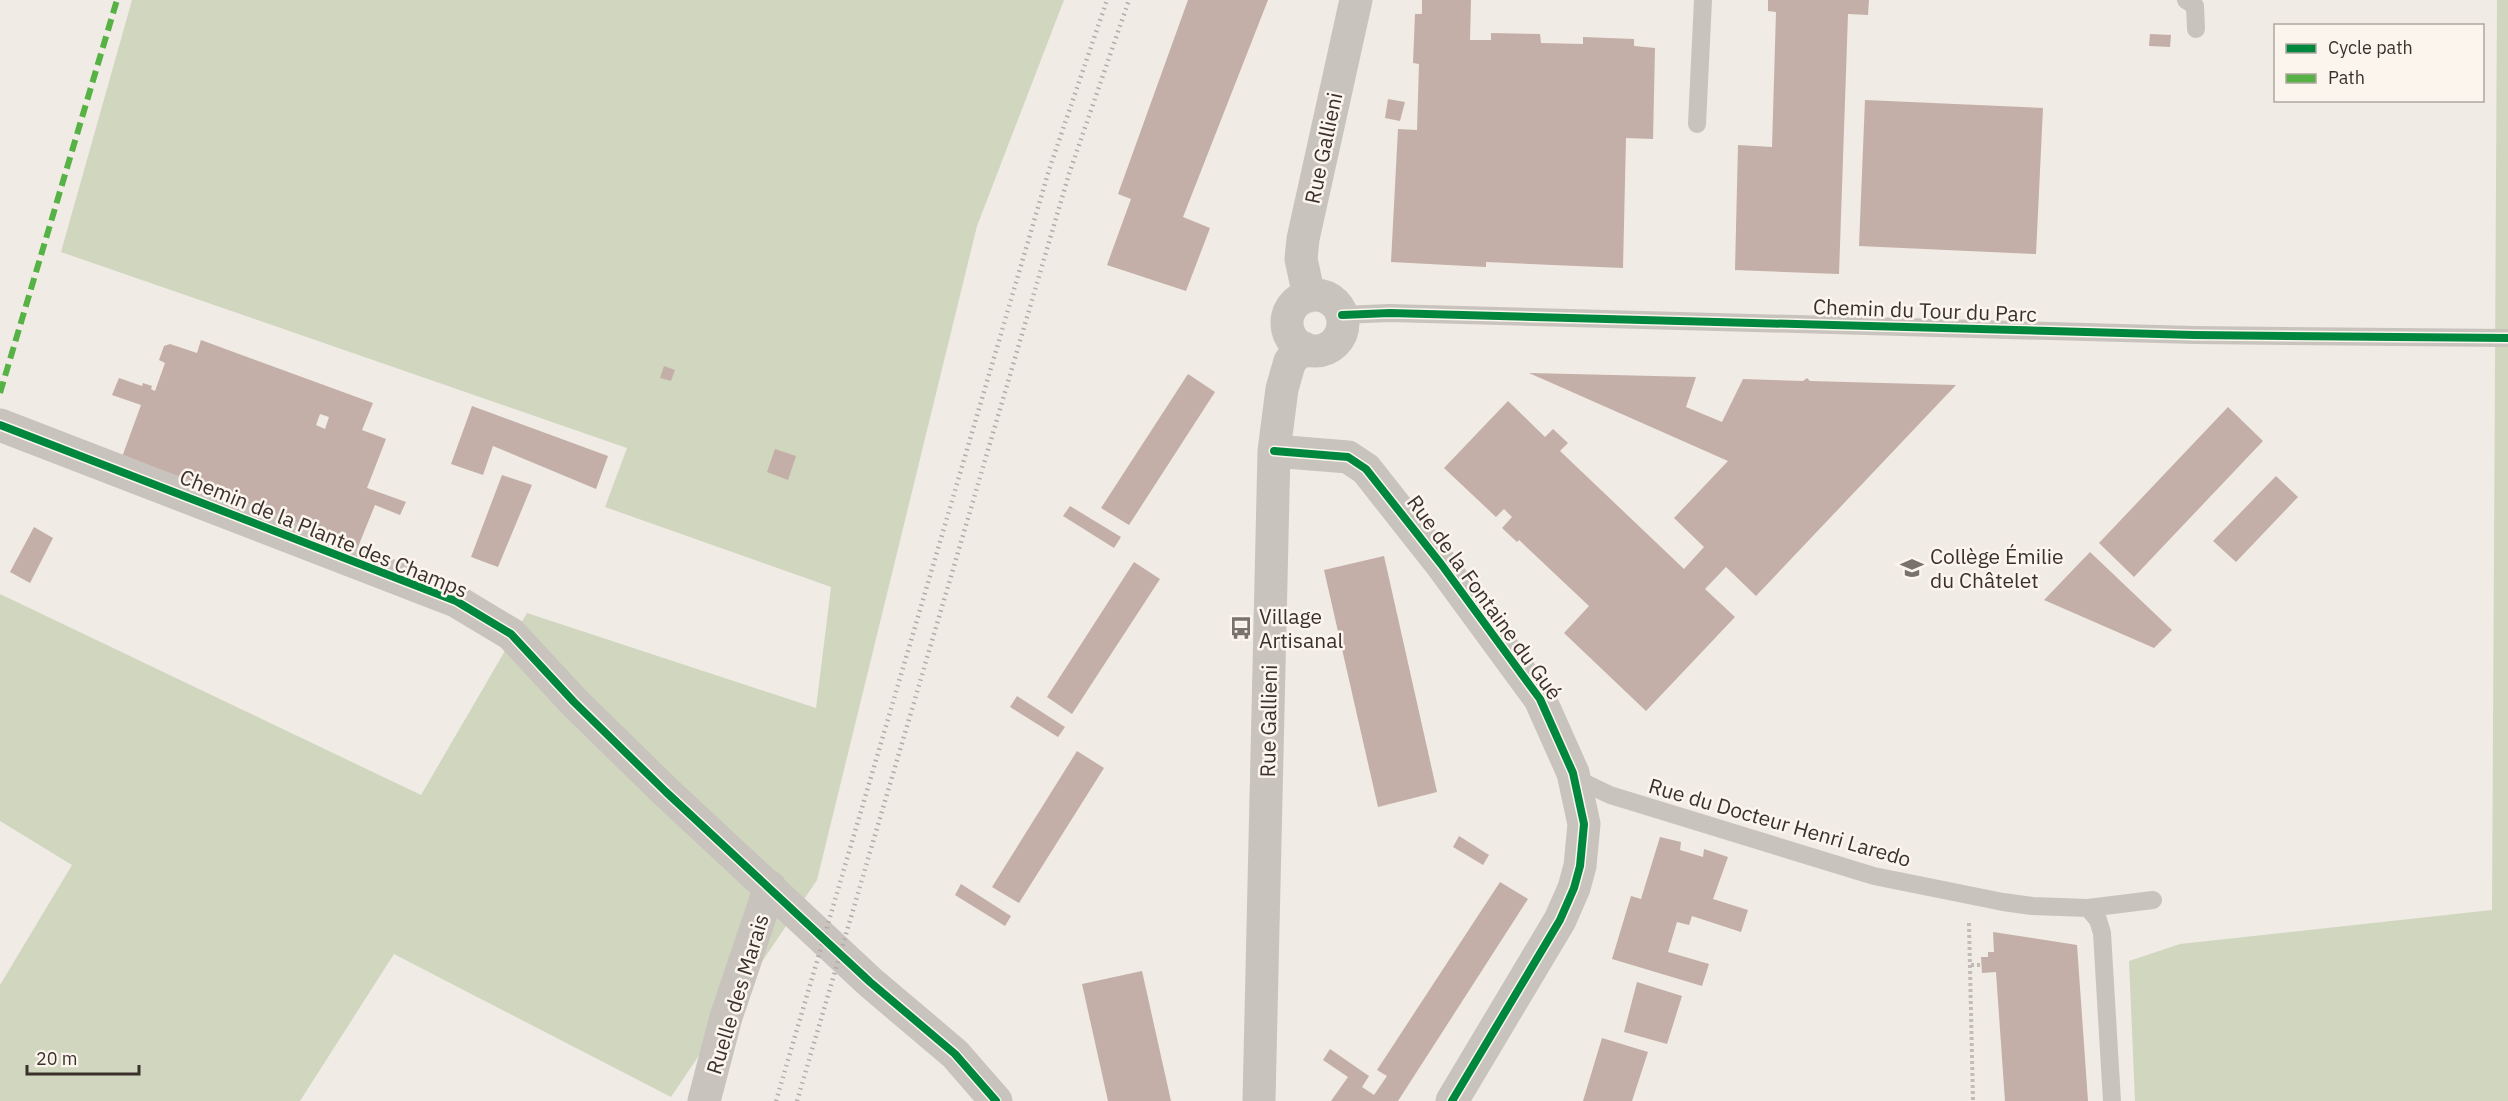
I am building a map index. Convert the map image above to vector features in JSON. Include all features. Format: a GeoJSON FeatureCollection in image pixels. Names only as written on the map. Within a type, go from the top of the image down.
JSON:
{"type":"FeatureCollection","features":[{"type":"Feature","properties":{"kind":"street","name":"Rue Gallieni"},"geometry":{"type":"LineString","coordinates":[[1309,296],[1301,259],[1303,239],[1356,0]]}},
{"type":"Feature","properties":{"kind":"street"},"geometry":{"type":"LineString","coordinates":[[1309,296],[1325,297],[1333,301],[1342,315],[1341,332],[1337,340],[1322,350],[1304,348],[1291,337],[1287,320],[1294,304],[1309,296]]}},
{"type":"Feature","properties":{"kind":"street","name":"Rue Gallieni"},"geometry":{"type":"LineString","coordinates":[[1259,1101],[1274,451],[1282,389],[1290,361],[1304,348]]}},
{"type":"Feature","properties":{"kind":"street","name":"Chemin de la Plante des Champs"},"geometry":{"type":"LineString","coordinates":[[0,425],[465,607],[511,634],[574,702],[658,784],[870,982],[955,1054],[996,1101]]}},
{"type":"Feature","properties":{"kind":"street","name":"Rue de la Fontaine du Gué"},"geometry":{"type":"LineString","coordinates":[[1274,451],[1348,457],[1366,469],[1441,564],[1540,699],[1574,773],[1584,824],[1580,866],[1574,888],[1560,920],[1452,1101]]}},
{"type":"Feature","properties":{"kind":"street","name":"Ruelle des Marais"},"geometry":{"type":"LineString","coordinates":[[704,1101],[726,1017],[770,887]]}},
{"type":"Feature","properties":{"kind":"lane"},"geometry":{"type":"LineString","coordinates":[[1697,124],[1703,0]]}},
{"type":"Feature","properties":{"kind":"lane"},"geometry":{"type":"LineString","coordinates":[[2186,0],[2195,6],[2196,29]]}},
{"type":"Feature","properties":{"kind":"lane","name":"Chemin du Tour du Parc"},"geometry":{"type":"LineString","coordinates":[[1342,315],[1390,313],[2194,335],[2508,338]]}},
{"type":"Feature","properties":{"kind":"lane","name":"Rue du Docteur Henri Laredo"},"geometry":{"type":"LineString","coordinates":[[1574,773],[1585,783],[1644,805],[1874,876],[2032,906],[2088,908],[2153,900]]}},
{"type":"Feature","properties":{"kind":"lane"},"geometry":{"type":"LineString","coordinates":[[2088,908],[2098,920],[2102,933],[2112,1101]]}},
{"type":"Feature","properties":{"kind":"path"},"geometry":{"type":"LineString","coordinates":[[1968,895],[1971,965],[1970,1066],[1973,1101]]}},
{"type":"Feature","properties":{"kind":"path"},"geometry":{"type":"LineString","coordinates":[[1971,965],[1982,965]]}},
{"type":"Feature","properties":{"kind":"green space"},"geometry":{"type":"Polygon","coordinates":[[[132,0],[1064,0],[977,226],[817,880],[671,1097],[394,954],[300,1101],[0,1101],[0,985],[72,865],[0,821],[0,594],[421,795],[527,613],[816,708],[831,587],[605,507],[627,448],[61,252],[132,0]]]}},
{"type":"Feature","properties":{"kind":"green space"},"geometry":{"type":"Polygon","coordinates":[[[2497,0],[2508,0],[2508,1101],[2135,1101],[2129,961],[2180,944],[2492,910],[2497,0]]]}},
{"type":"Feature","properties":{"kind":"building"},"geometry":{"type":"Polygon","coordinates":[[[1188,0],[1268,0],[1183,217],[1210,228],[1186,291],[1107,265],[1131,199],[1118,194],[1188,0]]]}},
{"type":"Feature","properties":{"kind":"building"},"geometry":{"type":"Polygon","coordinates":[[[1422,0],[1471,0],[1470,40],[1491,40],[1491,33],[1540,34],[1541,43],[1583,44],[1583,37],[1634,39],[1634,46],[1655,48],[1653,139],[1626,138],[1623,268],[1486,262],[1486,267],[1391,262],[1398,129],[1417,130],[1419,64],[1413,63],[1415,14],[1422,14],[1422,0]]]}},
{"type":"Feature","properties":{"kind":"building"},"geometry":{"type":"Polygon","coordinates":[[[1768,0],[1869,0],[1868,15],[1848,14],[1839,274],[1735,270],[1738,145],[1772,147],[1776,12],[1768,11],[1768,0]]]}},
{"type":"Feature","properties":{"kind":"building"},"geometry":{"type":"Polygon","coordinates":[[[2150,34],[2171,35],[2170,47],[2149,46],[2150,34]]]}},
{"type":"Feature","properties":{"kind":"building"},"geometry":{"type":"Polygon","coordinates":[[[1388,99],[1405,102],[1400,121],[1385,118],[1388,99]]]}},
{"type":"Feature","properties":{"kind":"building"},"geometry":{"type":"Polygon","coordinates":[[[1865,100],[2043,108],[2036,254],[1859,246],[1865,100]]]}},
{"type":"Feature","properties":{"kind":"building"},"geometry":{"type":"Polygon","coordinates":[[[201,340],[373,403],[362,430],[386,439],[367,488],[406,502],[400,515],[375,505],[358,547],[245,507],[247,500],[122,457],[141,405],[112,395],[119,378],[142,386],[143,383],[152,386],[151,389],[155,391],[165,363],[159,360],[164,346],[170,344],[197,353],[201,340]],[[320,414],[316,425],[325,429],[329,417],[320,414]]]}},
{"type":"Feature","properties":{"kind":"building"},"geometry":{"type":"Polygon","coordinates":[[[664,366],[675,370],[671,381],[660,378],[664,366]]]}},
{"type":"Feature","properties":{"kind":"building"},"geometry":{"type":"Polygon","coordinates":[[[1529,373],[1696,377],[1686,407],[1722,422],[1743,379],[1803,381],[1807,378],[1810,381],[1956,385],[1756,596],[1726,567],[1705,589],[1735,617],[1646,711],[1564,633],[1589,606],[1519,540],[1517,542],[1502,528],[1512,517],[1504,509],[1496,517],[1444,468],[1508,401],[1545,437],[1553,429],[1568,443],[1560,451],[1684,569],[1704,547],[1674,518],[1728,461],[1529,373]]]}},
{"type":"Feature","properties":{"kind":"building"},"geometry":{"type":"Polygon","coordinates":[[[1188,374],[1215,392],[1129,525],[1101,508],[1188,374]]]}},
{"type":"Feature","properties":{"kind":"building"},"geometry":{"type":"Polygon","coordinates":[[[472,406],[608,456],[596,489],[493,446],[483,475],[451,464],[472,406]]]}},
{"type":"Feature","properties":{"kind":"building"},"geometry":{"type":"Polygon","coordinates":[[[2228,407],[2263,441],[2134,577],[2099,543],[2228,407]]]}},
{"type":"Feature","properties":{"kind":"building"},"geometry":{"type":"Polygon","coordinates":[[[775,449],[796,456],[788,480],[767,472],[775,449]]]}},
{"type":"Feature","properties":{"kind":"building"},"geometry":{"type":"Polygon","coordinates":[[[502,475],[532,485],[498,567],[471,557],[502,475]]]}},
{"type":"Feature","properties":{"kind":"building"},"geometry":{"type":"Polygon","coordinates":[[[2276,476],[2298,497],[2236,562],[2213,541],[2276,476]]]}},
{"type":"Feature","properties":{"kind":"building"},"geometry":{"type":"Polygon","coordinates":[[[1070,506],[1121,537],[1114,548],[1063,516],[1070,506]]]}},
{"type":"Feature","properties":{"kind":"building"},"geometry":{"type":"Polygon","coordinates":[[[34,527],[53,538],[30,583],[10,572],[34,527]]]}},
{"type":"Feature","properties":{"kind":"building"},"geometry":{"type":"Polygon","coordinates":[[[2090,552],[2172,630],[2154,648],[2044,600],[2090,552]]]}},
{"type":"Feature","properties":{"kind":"building"},"geometry":{"type":"Polygon","coordinates":[[[1384,556],[1437,792],[1378,807],[1324,570],[1384,556]]]}},
{"type":"Feature","properties":{"kind":"building"},"geometry":{"type":"Polygon","coordinates":[[[1134,562],[1160,579],[1072,714],[1047,697],[1134,562]]]}},
{"type":"Feature","properties":{"kind":"building"},"geometry":{"type":"Polygon","coordinates":[[[1017,696],[1065,727],[1058,737],[1010,707],[1017,696]]]}},
{"type":"Feature","properties":{"kind":"building"},"geometry":{"type":"Polygon","coordinates":[[[1077,751],[1104,768],[1019,903],[992,887],[1077,751]]]}},
{"type":"Feature","properties":{"kind":"building"},"geometry":{"type":"Polygon","coordinates":[[[1459,836],[1489,855],[1483,865],[1453,847],[1459,836]]]}},
{"type":"Feature","properties":{"kind":"building"},"geometry":{"type":"Polygon","coordinates":[[[1660,837],[1681,842],[1680,850],[1703,857],[1704,849],[1728,857],[1713,899],[1748,910],[1741,932],[1692,916],[1689,925],[1677,922],[1668,952],[1709,964],[1702,986],[1612,959],[1631,896],[1641,899],[1660,837]]]}},
{"type":"Feature","properties":{"kind":"building"},"geometry":{"type":"Polygon","coordinates":[[[1500,882],[1528,899],[1398,1101],[1331,1101],[1348,1077],[1323,1060],[1330,1049],[1369,1076],[1362,1087],[1374,1095],[1387,1076],[1377,1070],[1500,882]]]}},
{"type":"Feature","properties":{"kind":"building"},"geometry":{"type":"Polygon","coordinates":[[[961,884],[1011,916],[1005,926],[955,895],[961,884]]]}},
{"type":"Feature","properties":{"kind":"building"},"geometry":{"type":"Polygon","coordinates":[[[1993,932],[2077,945],[2088,1101],[2005,1101],[1996,972],[1982,973],[1981,957],[1988,957],[1988,952],[1994,952],[1993,932]]]}},
{"type":"Feature","properties":{"kind":"building"},"geometry":{"type":"Polygon","coordinates":[[[1142,971],[1171,1101],[1108,1101],[1082,984],[1142,971]]]}},
{"type":"Feature","properties":{"kind":"building"},"geometry":{"type":"Polygon","coordinates":[[[1637,982],[1682,996],[1667,1044],[1624,1032],[1637,982]]]}},
{"type":"Feature","properties":{"kind":"building"},"geometry":{"type":"Polygon","coordinates":[[[1602,1038],[1648,1052],[1632,1101],[1583,1101],[1602,1038]]]}},
{"type":"Feature","properties":{"kind":"railway"},"geometry":{"type":"LineString","coordinates":[[776,1101],[1049,170],[1107,0]]}},
{"type":"Feature","properties":{"kind":"railway"},"geometry":{"type":"LineString","coordinates":[[797,1101],[1069,174],[1129,0]]}},
{"type":"Feature","properties":{"kind":"marked path"},"geometry":{"type":"LineString","coordinates":[[0,393],[117,0]]}},
{"type":"Feature","properties":{"kind":"cycle path"},"geometry":{"type":"LineString","coordinates":[[1342,315],[1390,313],[2194,335],[2508,338]]}},
{"type":"Feature","properties":{"kind":"cycle path"},"geometry":{"type":"LineString","coordinates":[[0,425],[456,601],[511,634],[574,702],[666,792],[870,982],[955,1054],[996,1101]]}},
{"type":"Feature","properties":{"kind":"cycle path"},"geometry":{"type":"LineString","coordinates":[[1274,451],[1348,457],[1366,469],[1441,564],[1540,699],[1573,773],[1584,824],[1580,866],[1574,888],[1560,920],[1452,1101]]}},
{"type":"Feature","properties":{"kind":"place","name":"Collège Émilie du Châtelet"},"geometry":{"type":"Point","coordinates":[1912,568]}},
{"type":"Feature","properties":{"kind":"place","name":"Village Artisanal"},"geometry":{"type":"Point","coordinates":[1241,628]}}]}
